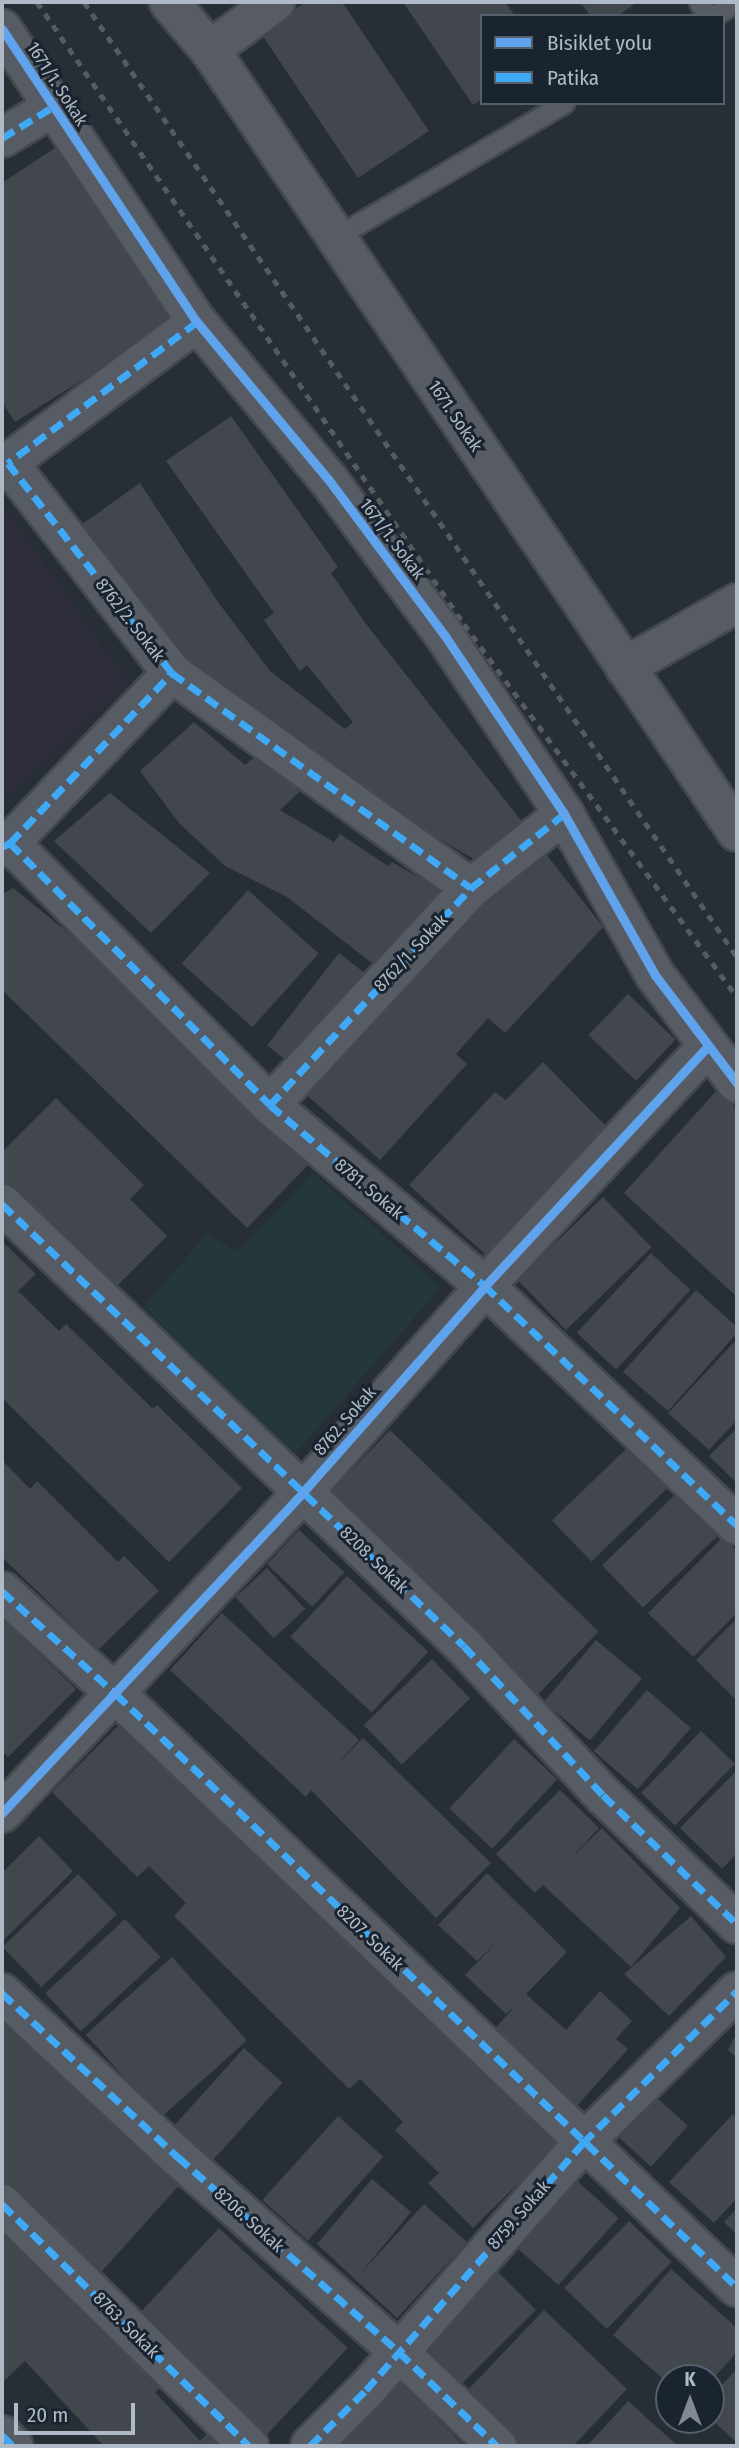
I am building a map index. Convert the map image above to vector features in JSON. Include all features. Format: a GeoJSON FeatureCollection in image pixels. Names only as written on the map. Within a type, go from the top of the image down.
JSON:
{"type":"FeatureCollection","features":[{"type":"Feature","properties":{"kind":"street","name":"1671. Sokak"},"geometry":{"type":"LineString","coordinates":[[169,2],[210,50],[334,238],[737,832]]}},
{"type":"Feature","properties":{"kind":"street"},"geometry":{"type":"LineString","coordinates":[[210,50],[275,2]]}},
{"type":"Feature","properties":{"kind":"street","name":"1671/1. Sokak"},"geometry":{"type":"LineString","coordinates":[[2,29],[197,322],[336,491],[444,636],[564,814],[654,975],[737,1083]]}},
{"type":"Feature","properties":{"kind":"street"},"geometry":{"type":"LineString","coordinates":[[2,138],[53,107]]}},
{"type":"Feature","properties":{"kind":"street","name":"8762/2. Sokak"},"geometry":{"type":"LineString","coordinates":[[197,322],[5,458],[172,673],[471,888]]}},
{"type":"Feature","properties":{"kind":"street"},"geometry":{"type":"LineString","coordinates":[[625,667],[737,603]]}},
{"type":"Feature","properties":{"kind":"street"},"geometry":{"type":"LineString","coordinates":[[5,841],[172,673]]}},
{"type":"Feature","properties":{"kind":"street","name":"8762/1. Sokak"},"geometry":{"type":"LineString","coordinates":[[270,1105],[471,888],[564,814]]}},
{"type":"Feature","properties":{"kind":"street","name":"8781. Sokak"},"geometry":{"type":"LineString","coordinates":[[5,841],[270,1105],[485,1286],[737,1525]]}},
{"type":"Feature","properties":{"kind":"street","name":"8762. Sokak"},"geometry":{"type":"LineString","coordinates":[[2,1813],[303,1492],[485,1286],[707,1047]]}},
{"type":"Feature","properties":{"kind":"street","name":"8208. Sokak"},"geometry":{"type":"LineString","coordinates":[[2,1205],[464,1646],[603,1795],[737,1924]]}},
{"type":"Feature","properties":{"kind":"street","name":"8207. Sokak"},"geometry":{"type":"LineString","coordinates":[[2,1591],[116,1694],[583,2143],[737,2287]]}},
{"type":"Feature","properties":{"kind":"street","name":"8759. Sokak"},"geometry":{"type":"LineString","coordinates":[[310,2446],[399,2352],[583,2143],[737,1992]]}},
{"type":"Feature","properties":{"kind":"street","name":"8206. Sokak"},"geometry":{"type":"LineString","coordinates":[[2,1993],[178,2157],[399,2352],[497,2446]]}},
{"type":"Feature","properties":{"kind":"street","name":"8763. Sokak"},"geometry":{"type":"LineString","coordinates":[[2,2204],[249,2446]]}},
{"type":"Feature","properties":{"kind":"street"},"geometry":{"type":"LineString","coordinates":[[2,2435],[13,2446]]}},
{"type":"Feature","properties":{"kind":"lane"},"geometry":{"type":"LineString","coordinates":[[717,14],[735,2]]}},
{"type":"Feature","properties":{"kind":"lane"},"geometry":{"type":"LineString","coordinates":[[334,238],[561,105]]}},
{"type":"Feature","properties":{"kind":"shaded area"},"geometry":{"type":"Polygon","coordinates":[[[2,503],[128,683],[2,801],[2,503]]]}},
{"type":"Feature","properties":{"kind":"green space"},"geometry":{"type":"Polygon","coordinates":[[[313,1173],[441,1287],[295,1454],[143,1307],[207,1234],[237,1252],[313,1173]]]}},
{"type":"Feature","properties":{"kind":"building"},"geometry":{"type":"Polygon","coordinates":[[[306,2],[342,2],[429,131],[358,178],[260,32],[306,2]]]}},
{"type":"Feature","properties":{"kind":"building"},"geometry":{"type":"Polygon","coordinates":[[[403,2],[505,2],[514,14],[480,14],[480,100],[473,105],[403,2]]]}},
{"type":"Feature","properties":{"kind":"building"},"geometry":{"type":"Polygon","coordinates":[[[580,2],[637,2],[621,14],[589,14],[580,2]]]}},
{"type":"Feature","properties":{"kind":"building"},"geometry":{"type":"Polygon","coordinates":[[[61,144],[174,323],[15,422],[2,402],[2,183],[61,144]]]}},
{"type":"Feature","properties":{"kind":"building"},"geometry":{"type":"Polygon","coordinates":[[[231,416],[338,567],[331,573],[366,624],[523,823],[486,866],[307,762],[163,647],[74,530],[140,483],[218,602],[270,671],[345,729],[353,722],[307,665],[300,671],[264,620],[274,613],[166,461],[231,416]]]}},
{"type":"Feature","properties":{"kind":"building"},"geometry":{"type":"Polygon","coordinates":[[[194,722],[245,765],[257,755],[303,788],[280,810],[334,842],[340,834],[388,866],[392,862],[450,895],[382,971],[287,897],[225,866],[179,823],[140,771],[194,722]]]}},
{"type":"Feature","properties":{"kind":"building"},"geometry":{"type":"Polygon","coordinates":[[[110,793],[210,873],[151,933],[54,841],[110,793]]]}},
{"type":"Feature","properties":{"kind":"building"},"geometry":{"type":"Polygon","coordinates":[[[539,845],[603,927],[505,1033],[488,1018],[456,1054],[467,1064],[380,1160],[300,1089],[539,845]]]}},
{"type":"Feature","properties":{"kind":"building"},"geometry":{"type":"Polygon","coordinates":[[[13,888],[102,960],[311,1162],[247,1228],[2,990],[2,894],[13,888]]]}},
{"type":"Feature","properties":{"kind":"building"},"geometry":{"type":"Polygon","coordinates":[[[248,890],[319,954],[252,1027],[182,964],[248,890]]]}},
{"type":"Feature","properties":{"kind":"building"},"geometry":{"type":"Polygon","coordinates":[[[339,953],[366,974],[294,1066],[267,1045],[339,953]]]}},
{"type":"Feature","properties":{"kind":"building"},"geometry":{"type":"Polygon","coordinates":[[[628,994],[675,1040],[636,1081],[588,1035],[628,994]]]}},
{"type":"Feature","properties":{"kind":"building"},"geometry":{"type":"Polygon","coordinates":[[[543,1062],[607,1127],[486,1255],[409,1185],[495,1092],[506,1100],[543,1062]]]}},
{"type":"Feature","properties":{"kind":"building"},"geometry":{"type":"Polygon","coordinates":[[[719,1088],[737,1110],[737,1297],[624,1193],[719,1088]]]}},
{"type":"Feature","properties":{"kind":"building"},"geometry":{"type":"Polygon","coordinates":[[[56,1098],[144,1185],[130,1199],[167,1236],[112,1291],[2,1186],[2,1152],[56,1098]]]}},
{"type":"Feature","properties":{"kind":"building"},"geometry":{"type":"Polygon","coordinates":[[[603,1197],[652,1247],[566,1330],[517,1280],[603,1197]]]}},
{"type":"Feature","properties":{"kind":"building"},"geometry":{"type":"Polygon","coordinates":[[[2,1241],[36,1274],[18,1291],[59,1331],[66,1324],[153,1409],[157,1405],[242,1488],[169,1562],[2,1398],[2,1241]]]}},
{"type":"Feature","properties":{"kind":"building"},"geometry":{"type":"Polygon","coordinates":[[[651,1253],[690,1290],[616,1370],[577,1333],[651,1253]]]}},
{"type":"Feature","properties":{"kind":"building"},"geometry":{"type":"Polygon","coordinates":[[[696,1290],[737,1327],[737,1333],[668,1411],[623,1372],[696,1290]]]}},
{"type":"Feature","properties":{"kind":"building"},"geometry":{"type":"Polygon","coordinates":[[[737,1339],[737,1420],[709,1450],[668,1413],[737,1339]]]}},
{"type":"Feature","properties":{"kind":"building"},"geometry":{"type":"Polygon","coordinates":[[[737,1428],[737,1483],[709,1456],[737,1428]]]}},
{"type":"Feature","properties":{"kind":"building"},"geometry":{"type":"Polygon","coordinates":[[[390,1430],[599,1631],[535,1697],[327,1495],[390,1430]]]}},
{"type":"Feature","properties":{"kind":"building"},"geometry":{"type":"Polygon","coordinates":[[[631,1444],[671,1485],[591,1561],[552,1520],[631,1444]]]}},
{"type":"Feature","properties":{"kind":"building"},"geometry":{"type":"Polygon","coordinates":[[[2,1460],[30,1489],[37,1481],[118,1562],[124,1556],[159,1591],[98,1650],[2,1557],[2,1460]]]}},
{"type":"Feature","properties":{"kind":"building"},"geometry":{"type":"Polygon","coordinates":[[[679,1491],[720,1533],[643,1608],[602,1565],[679,1491]]]}},
{"type":"Feature","properties":{"kind":"building"},"geometry":{"type":"Polygon","coordinates":[[[299,1530],[344,1572],[312,1607],[267,1564],[299,1530]]]}},
{"type":"Feature","properties":{"kind":"building"},"geometry":{"type":"Polygon","coordinates":[[[723,1537],[737,1551],[737,1613],[693,1657],[648,1613],[723,1537]]]}},
{"type":"Feature","properties":{"kind":"building"},"geometry":{"type":"Polygon","coordinates":[[[267,1568],[305,1609],[274,1638],[236,1597],[267,1568]]]}},
{"type":"Feature","properties":{"kind":"building"},"geometry":{"type":"Polygon","coordinates":[[[347,1576],[428,1652],[372,1712],[290,1637],[347,1576]]]}},
{"type":"Feature","properties":{"kind":"building"},"geometry":{"type":"Polygon","coordinates":[[[222,1613],[359,1740],[333,1768],[363,1738],[491,1863],[436,1918],[311,1790],[306,1797],[170,1670],[222,1613]]]}},
{"type":"Feature","properties":{"kind":"building"},"geometry":{"type":"Polygon","coordinates":[[[737,1618],[737,1701],[696,1660],[737,1618]]]}},
{"type":"Feature","properties":{"kind":"building"},"geometry":{"type":"Polygon","coordinates":[[[2,1619],[76,1689],[8,1757],[2,1751],[2,1619]]]}},
{"type":"Feature","properties":{"kind":"building"},"geometry":{"type":"Polygon","coordinates":[[[596,1640],[642,1679],[590,1741],[544,1702],[596,1640]]]}},
{"type":"Feature","properties":{"kind":"building"},"geometry":{"type":"Polygon","coordinates":[[[432,1659],[470,1699],[402,1765],[364,1725],[432,1659]]]}},
{"type":"Feature","properties":{"kind":"building"},"geometry":{"type":"Polygon","coordinates":[[[647,1690],[691,1728],[638,1789],[594,1751],[647,1690]]]}},
{"type":"Feature","properties":{"kind":"building"},"geometry":{"type":"Polygon","coordinates":[[[122,1722],[335,1931],[342,1924],[561,2141],[473,2228],[428,2183],[439,2173],[395,2130],[403,2122],[360,2079],[349,2089],[174,1916],[186,1903],[149,1866],[137,1877],[52,1792],[122,1722]]]}},
{"type":"Feature","properties":{"kind":"building"},"geometry":{"type":"Polygon","coordinates":[[[701,1731],[735,1764],[675,1826],[641,1793],[701,1731]]]}},
{"type":"Feature","properties":{"kind":"building"},"geometry":{"type":"Polygon","coordinates":[[[514,1739],[557,1779],[492,1849],[449,1808],[514,1739]]]}},
{"type":"Feature","properties":{"kind":"building"},"geometry":{"type":"Polygon","coordinates":[[[737,1770],[737,1853],[722,1869],[680,1828],[737,1770]]]}},
{"type":"Feature","properties":{"kind":"building"},"geometry":{"type":"Polygon","coordinates":[[[560,1790],[599,1828],[571,1858],[602,1828],[680,1908],[631,1967],[543,1885],[535,1893],[496,1854],[560,1790]]]}},
{"type":"Feature","properties":{"kind":"building"},"geometry":{"type":"Polygon","coordinates":[[[39,1836],[73,1871],[2,1942],[2,1873],[39,1836]]]}},
{"type":"Feature","properties":{"kind":"building"},"geometry":{"type":"Polygon","coordinates":[[[487,1873],[567,1952],[526,1994],[566,2030],[600,1991],[632,2021],[616,2039],[628,2049],[575,2108],[492,2032],[517,2004],[506,2014],[465,1975],[499,1940],[477,1961],[438,1925],[487,1873]]]}},
{"type":"Feature","properties":{"kind":"building"},"geometry":{"type":"Polygon","coordinates":[[[78,1874],[117,1914],[41,1987],[2,1947],[78,1874]]]}},
{"type":"Feature","properties":{"kind":"building"},"geometry":{"type":"Polygon","coordinates":[[[691,1916],[726,1957],[669,2016],[624,1974],[691,1916]]]}},
{"type":"Feature","properties":{"kind":"building"},"geometry":{"type":"Polygon","coordinates":[[[125,1919],[160,1957],[81,2031],[45,1993],[125,1919]]]}},
{"type":"Feature","properties":{"kind":"building"},"geometry":{"type":"Polygon","coordinates":[[[172,1957],[247,2040],[161,2118],[86,2035],[172,1957]]]}},
{"type":"Feature","properties":{"kind":"building"},"geometry":{"type":"Polygon","coordinates":[[[6,2017],[184,2180],[102,2271],[2,2182],[2,2022],[6,2017]]]}},
{"type":"Feature","properties":{"kind":"building"},"geometry":{"type":"Polygon","coordinates":[[[734,2038],[737,2038],[737,2058],[728,2050],[734,2038]]]}},
{"type":"Feature","properties":{"kind":"building"},"geometry":{"type":"Polygon","coordinates":[[[244,2048],[283,2083],[211,2162],[172,2128],[244,2048]]]}},
{"type":"Feature","properties":{"kind":"building"},"geometry":{"type":"Polygon","coordinates":[[[656,2097],[688,2126],[651,2167],[619,2138],[656,2097]]]}},
{"type":"Feature","properties":{"kind":"building"},"geometry":{"type":"Polygon","coordinates":[[[733,2114],[737,2119],[737,2198],[714,2223],[669,2182],[733,2114]]]}},
{"type":"Feature","properties":{"kind":"building"},"geometry":{"type":"Polygon","coordinates":[[[338,2116],[383,2157],[308,2241],[262,2200],[338,2116]]]}},
{"type":"Feature","properties":{"kind":"building"},"geometry":{"type":"Polygon","coordinates":[[[574,2178],[619,2218],[558,2285],[514,2245],[574,2178]]]}},
{"type":"Feature","properties":{"kind":"building"},"geometry":{"type":"Polygon","coordinates":[[[372,2179],[411,2212],[360,2274],[424,2204],[467,2242],[397,2318],[317,2244],[372,2179]]]}},
{"type":"Feature","properties":{"kind":"building"},"geometry":{"type":"Polygon","coordinates":[[[737,2208],[737,2235],[724,2222],[737,2208]]]}},
{"type":"Feature","properties":{"kind":"building"},"geometry":{"type":"Polygon","coordinates":[[[2,2216],[162,2386],[155,2392],[200,2441],[215,2426],[234,2446],[99,2446],[102,2444],[25,2361],[2,2383],[2,2216]]]}},
{"type":"Feature","properties":{"kind":"building"},"geometry":{"type":"Polygon","coordinates":[[[629,2221],[671,2262],[607,2329],[564,2288],[629,2221]]]}},
{"type":"Feature","properties":{"kind":"building"},"geometry":{"type":"Polygon","coordinates":[[[219,2228],[348,2348],[265,2437],[136,2316],[219,2228]]]}},
{"type":"Feature","properties":{"kind":"building"},"geometry":{"type":"Polygon","coordinates":[[[671,2269],[737,2328],[737,2352],[725,2365],[655,2364],[655,2372],[613,2335],[671,2269]]]}},
{"type":"Feature","properties":{"kind":"building"},"geometry":{"type":"Polygon","coordinates":[[[497,2271],[536,2310],[454,2392],[415,2353],[497,2271]]]}},
{"type":"Feature","properties":{"kind":"building"},"geometry":{"type":"Polygon","coordinates":[[[544,2310],[627,2389],[573,2446],[514,2446],[461,2397],[544,2310]]]}},
{"type":"Feature","properties":{"kind":"building"},"geometry":{"type":"Polygon","coordinates":[[[737,2369],[737,2443],[725,2432],[725,2381],[737,2369]]]}},
{"type":"Feature","properties":{"kind":"building"},"geometry":{"type":"Polygon","coordinates":[[[401,2382],[464,2446],[333,2446],[401,2382]]]}},
{"type":"Feature","properties":{"kind":"building"},"geometry":{"type":"Polygon","coordinates":[[[628,2401],[655,2425],[655,2434],[665,2434],[678,2446],[587,2446],[628,2401]]]}},
{"type":"Feature","properties":{"kind":"railway"},"geometry":{"type":"LineString","coordinates":[[37,2],[464,624],[737,997]]}},
{"type":"Feature","properties":{"kind":"railway"},"geometry":{"type":"LineString","coordinates":[[84,2],[737,957]]}},
{"type":"Feature","properties":{"kind":"marked path"},"geometry":{"type":"LineString","coordinates":[[2,138],[53,107]]}},
{"type":"Feature","properties":{"kind":"marked path"},"geometry":{"type":"LineString","coordinates":[[197,322],[8,463],[172,673],[471,888]]}},
{"type":"Feature","properties":{"kind":"marked path"},"geometry":{"type":"LineString","coordinates":[[2,847],[10,843],[172,673]]}},
{"type":"Feature","properties":{"kind":"marked path"},"geometry":{"type":"LineString","coordinates":[[270,1105],[471,888],[564,814]]}},
{"type":"Feature","properties":{"kind":"marked path"},"geometry":{"type":"LineString","coordinates":[[10,843],[270,1105],[485,1286],[737,1525]]}},
{"type":"Feature","properties":{"kind":"marked path"},"geometry":{"type":"LineString","coordinates":[[2,1204],[464,1646],[603,1795],[737,1924]]}},
{"type":"Feature","properties":{"kind":"marked path"},"geometry":{"type":"LineString","coordinates":[[2,1591],[116,1694],[737,2287]]}},
{"type":"Feature","properties":{"kind":"marked path"},"geometry":{"type":"LineString","coordinates":[[310,2446],[366,2390],[583,2143],[737,1991]]}},
{"type":"Feature","properties":{"kind":"marked path"},"geometry":{"type":"LineString","coordinates":[[2,1993],[178,2157],[399,2352],[497,2446]]}},
{"type":"Feature","properties":{"kind":"marked path"},"geometry":{"type":"LineString","coordinates":[[2,2204],[249,2446]]}},
{"type":"Feature","properties":{"kind":"marked path"},"geometry":{"type":"LineString","coordinates":[[2,2435],[13,2446]]}},
{"type":"Feature","properties":{"kind":"cycle path"},"geometry":{"type":"LineString","coordinates":[[2,29],[197,322],[328,479],[445,636],[564,814],[655,975],[737,1083]]}},
{"type":"Feature","properties":{"kind":"cycle path"},"geometry":{"type":"LineString","coordinates":[[2,1813],[303,1492],[485,1286],[707,1047]]}}]}
